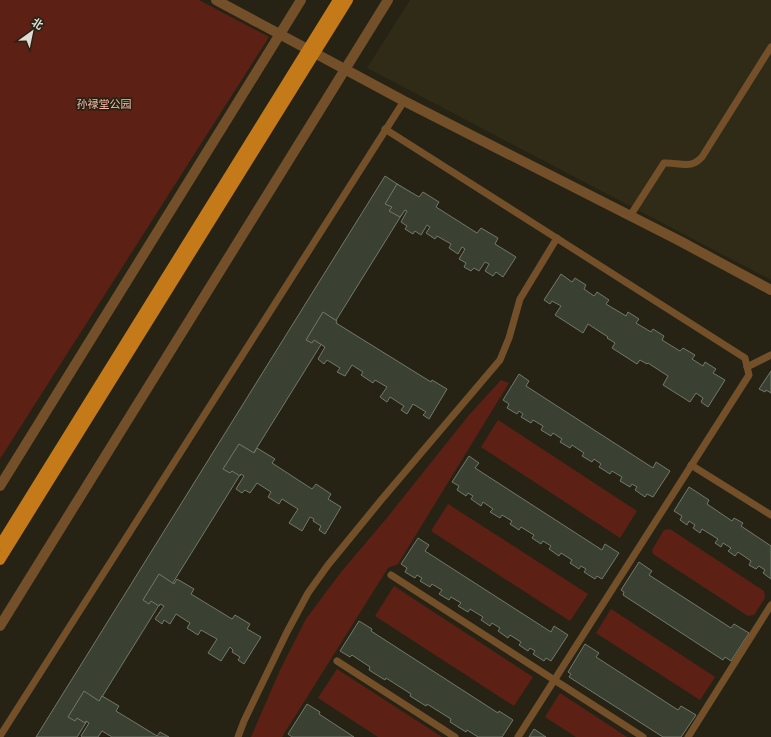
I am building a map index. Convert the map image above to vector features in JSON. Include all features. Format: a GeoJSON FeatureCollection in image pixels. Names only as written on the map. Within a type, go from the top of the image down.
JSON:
{"type":"FeatureCollection","features":[{"type":"Feature","properties":{"kind":"main road"},"geometry":{"type":"LineString","coordinates":[[0,560],[312,50],[338,0]]}},
{"type":"Feature","properties":{"kind":"main road"},"geometry":{"type":"LineString","coordinates":[[0,545],[312,50],[348,0]]}},
{"type":"Feature","properties":{"kind":"street"},"geometry":{"type":"LineString","coordinates":[[216,0],[404,100],[771,290]]}},
{"type":"Feature","properties":{"kind":"street"},"geometry":{"type":"LineString","coordinates":[[0,486],[301,0]]}},
{"type":"Feature","properties":{"kind":"street"},"geometry":{"type":"LineString","coordinates":[[0,626],[388,0]]}},
{"type":"Feature","properties":{"kind":"lane"},"geometry":{"type":"LineString","coordinates":[[630,216],[664,163],[671,162],[694,164],[702,157],[771,47]]}},
{"type":"Feature","properties":{"kind":"lane"},"geometry":{"type":"LineString","coordinates":[[0,736],[404,100]]}},
{"type":"Feature","properties":{"kind":"lane"},"geometry":{"type":"LineString","coordinates":[[386,130],[745,358],[749,375],[518,737]]}},
{"type":"Feature","properties":{"kind":"lane"},"geometry":{"type":"LineString","coordinates":[[238,737],[244,721],[287,632],[308,593],[328,565],[382,499],[500,360],[510,338],[520,299],[557,238]]}},
{"type":"Feature","properties":{"kind":"lane"},"geometry":{"type":"LineString","coordinates":[[747,367],[771,355]]}},
{"type":"Feature","properties":{"kind":"lane"},"geometry":{"type":"LineString","coordinates":[[692,465],[771,515]]}},
{"type":"Feature","properties":{"kind":"lane"},"geometry":{"type":"LineString","coordinates":[[391,575],[643,737]]}},
{"type":"Feature","properties":{"kind":"lane"},"geometry":{"type":"LineString","coordinates":[[688,737],[771,605]]}},
{"type":"Feature","properties":{"kind":"lane"},"geometry":{"type":"LineString","coordinates":[[337,661],[455,737]]}},
{"type":"Feature","properties":{"kind":"shaded area"},"geometry":{"type":"Polygon","coordinates":[[[410,0],[771,0],[771,280],[367,68],[410,0]]]}},
{"type":"Feature","properties":{"kind":"green space","name":"孙禄堂公园"},"geometry":{"type":"Polygon","coordinates":[[[0,0],[199,0],[269,37],[0,459],[0,0]]]}},
{"type":"Feature","properties":{"kind":"green space"},"geometry":{"type":"Polygon","coordinates":[[[501,380],[509,383],[398,564],[388,568],[282,737],[251,737],[280,670],[306,619],[341,572],[386,519],[469,415],[501,380]]]}},
{"type":"Feature","properties":{"kind":"green space"},"geometry":{"type":"Polygon","coordinates":[[[498,420],[637,511],[620,538],[481,447],[498,420]]]}},
{"type":"Feature","properties":{"kind":"green space"},"geometry":{"type":"Polygon","coordinates":[[[448,504],[588,594],[570,621],[431,531],[448,504]]]}},
{"type":"Feature","properties":{"kind":"green space"},"geometry":{"type":"Polygon","coordinates":[[[670,529],[764,591],[765,598],[754,615],[748,616],[653,554],[652,550],[664,530],[670,529]]]}},
{"type":"Feature","properties":{"kind":"green space"},"geometry":{"type":"Polygon","coordinates":[[[394,586],[533,677],[514,706],[375,616],[394,586]]]}},
{"type":"Feature","properties":{"kind":"green space"},"geometry":{"type":"Polygon","coordinates":[[[611,609],[715,677],[700,700],[596,633],[611,609]]]}},
{"type":"Feature","properties":{"kind":"green space"},"geometry":{"type":"Polygon","coordinates":[[[337,669],[442,737],[378,737],[318,698],[337,669]]]}},
{"type":"Feature","properties":{"kind":"green space"},"geometry":{"type":"Polygon","coordinates":[[[560,693],[627,737],[576,737],[545,717],[560,693]]]}},
{"type":"Feature","properties":{"kind":"building"},"geometry":{"type":"Polygon","coordinates":[[[385,176],[414,195],[77,737],[36,737],[385,176]]]}},
{"type":"Feature","properties":{"kind":"building"},"geometry":{"type":"Polygon","coordinates":[[[397,184],[419,197],[423,192],[439,202],[436,207],[477,233],[481,228],[498,238],[495,244],[516,257],[503,277],[496,272],[493,276],[485,271],[489,264],[485,262],[479,271],[474,268],[471,271],[464,267],[466,263],[459,259],[465,249],[462,247],[458,254],[449,248],[451,244],[437,236],[435,239],[426,233],[430,227],[427,225],[421,235],[415,231],[413,234],[405,229],[407,226],[401,222],[407,211],[405,210],[400,217],[389,211],[392,207],[385,204],[397,184]]]}},
{"type":"Feature","properties":{"kind":"building"},"geometry":{"type":"Polygon","coordinates":[[[561,274],[572,282],[575,278],[586,285],[584,289],[594,296],[597,292],[609,300],[606,304],[626,316],[628,312],[639,319],[636,323],[651,332],[653,329],[664,336],[662,340],[680,351],[683,348],[695,355],[692,359],[703,366],[705,362],[716,369],[713,373],[725,380],[708,407],[701,402],[703,398],[696,393],[690,402],[663,385],[668,376],[648,363],[647,364],[640,360],[637,364],[612,348],[615,343],[588,324],[583,333],[555,315],[561,306],[552,301],[550,304],[544,300],[561,274]]]}},
{"type":"Feature","properties":{"kind":"building"},"geometry":{"type":"Polygon","coordinates":[[[323,312],[337,321],[336,323],[431,382],[432,380],[447,389],[429,419],[423,415],[426,412],[413,404],[407,414],[401,410],[404,406],[390,397],[387,402],[380,397],[387,387],[375,380],[373,383],[361,375],[363,372],[352,365],[345,376],[337,372],[340,368],[327,360],[324,364],[318,359],[325,347],[314,340],[312,343],[306,340],[323,312]]]}},
{"type":"Feature","properties":{"kind":"building"},"geometry":{"type":"Polygon","coordinates":[[[771,371],[771,393],[766,390],[765,392],[759,389],[771,371]]]}},
{"type":"Feature","properties":{"kind":"building"},"geometry":{"type":"Polygon","coordinates":[[[519,374],[529,381],[526,386],[653,468],[656,462],[670,471],[653,497],[647,494],[645,497],[635,490],[637,487],[632,484],[630,487],[620,481],[622,477],[612,471],[610,474],[599,467],[601,464],[594,459],[592,462],[582,456],[584,453],[572,445],[570,448],[560,442],[562,439],[553,433],[551,436],[541,430],[543,426],[533,420],[531,423],[521,417],[523,414],[519,411],[517,414],[507,408],[509,404],[503,400],[519,374]]]}},
{"type":"Feature","properties":{"kind":"building"},"geometry":{"type":"Polygon","coordinates":[[[239,444],[254,453],[257,448],[275,459],[272,463],[312,489],[316,484],[331,494],[328,499],[341,507],[325,534],[319,530],[321,526],[310,517],[302,531],[289,523],[298,509],[282,499],[279,504],[268,497],[271,492],[257,483],[250,493],[245,490],[242,493],[236,489],[244,476],[241,474],[240,476],[232,471],[230,473],[223,469],[239,444]]]}},
{"type":"Feature","properties":{"kind":"building"},"geometry":{"type":"Polygon","coordinates":[[[469,456],[479,463],[475,468],[602,550],[605,544],[619,553],[602,579],[597,576],[595,579],[584,572],[586,569],[581,566],[579,569],[570,563],[572,560],[561,553],[559,556],[549,549],[551,546],[543,541],[541,544],[532,538],[534,535],[521,527],[519,530],[510,524],[512,521],[502,515],[500,518],[490,512],[493,509],[483,502],[481,506],[471,499],[473,496],[468,493],[466,496],[457,490],[459,486],[452,482],[469,456]]]}},
{"type":"Feature","properties":{"kind":"building"},"geometry":{"type":"Polygon","coordinates":[[[689,487],[709,500],[707,504],[732,521],[734,518],[743,523],[741,526],[771,546],[771,579],[763,573],[765,570],[759,566],[756,569],[749,565],[751,561],[738,552],[735,556],[728,551],[731,548],[723,543],[721,547],[715,543],[718,539],[702,529],[700,533],[693,528],[695,525],[689,521],[687,525],[680,520],[682,516],[674,511],[689,487]]]}},
{"type":"Feature","properties":{"kind":"building"},"geometry":{"type":"Polygon","coordinates":[[[418,538],[429,545],[425,551],[551,632],[554,626],[568,635],[551,661],[546,658],[544,661],[533,654],[535,651],[530,648],[528,651],[519,645],[521,642],[510,635],[508,638],[498,631],[500,628],[492,623],[490,626],[481,620],[483,617],[470,609],[468,612],[458,606],[461,603],[451,597],[449,600],[439,594],[442,590],[432,584],[430,587],[420,581],[422,578],[417,575],[415,578],[405,572],[407,568],[401,564],[418,538]]]}},
{"type":"Feature","properties":{"kind":"building"},"geometry":{"type":"Polygon","coordinates":[[[639,562],[652,571],[649,575],[731,628],[734,624],[749,633],[731,661],[725,657],[723,660],[623,595],[624,592],[621,590],[639,562]]]}},
{"type":"Feature","properties":{"kind":"building"},"geometry":{"type":"Polygon","coordinates":[[[159,574],[174,584],[177,579],[194,589],[191,594],[232,619],[235,615],[250,624],[247,629],[261,637],[244,664],[238,660],[240,657],[232,652],[233,650],[230,647],[221,661],[208,653],[217,639],[201,630],[198,635],[187,628],[190,623],[176,614],[170,624],[164,620],[162,624],[155,619],[164,606],[160,604],[159,606],[151,601],[149,604],[143,600],[159,574]]]}},
{"type":"Feature","properties":{"kind":"building"},"geometry":{"type":"Polygon","coordinates":[[[359,621],[372,629],[371,631],[498,713],[499,711],[513,720],[502,737],[478,737],[467,730],[466,732],[450,722],[451,719],[427,704],[426,706],[410,696],[411,694],[386,678],[385,680],[369,670],[370,667],[352,655],[350,657],[340,651],[359,621]]]}},
{"type":"Feature","properties":{"kind":"building"},"geometry":{"type":"Polygon","coordinates":[[[585,644],[599,653],[596,657],[678,710],[681,706],[696,715],[681,737],[663,737],[569,677],[571,674],[568,672],[585,644]]]}},
{"type":"Feature","properties":{"kind":"building"},"geometry":{"type":"Polygon","coordinates":[[[84,691],[99,701],[102,696],[119,706],[116,711],[157,736],[160,732],[169,737],[112,737],[102,731],[98,737],[82,737],[81,736],[89,723],[86,721],[85,723],[77,718],[75,721],[68,717],[84,691]]]}},
{"type":"Feature","properties":{"kind":"building"},"geometry":{"type":"Polygon","coordinates":[[[307,704],[320,712],[319,714],[354,737],[292,737],[288,734],[307,704]]]}},
{"type":"Feature","properties":{"kind":"building"},"geometry":{"type":"Polygon","coordinates":[[[534,729],[546,737],[529,737],[534,729]]]}}]}
